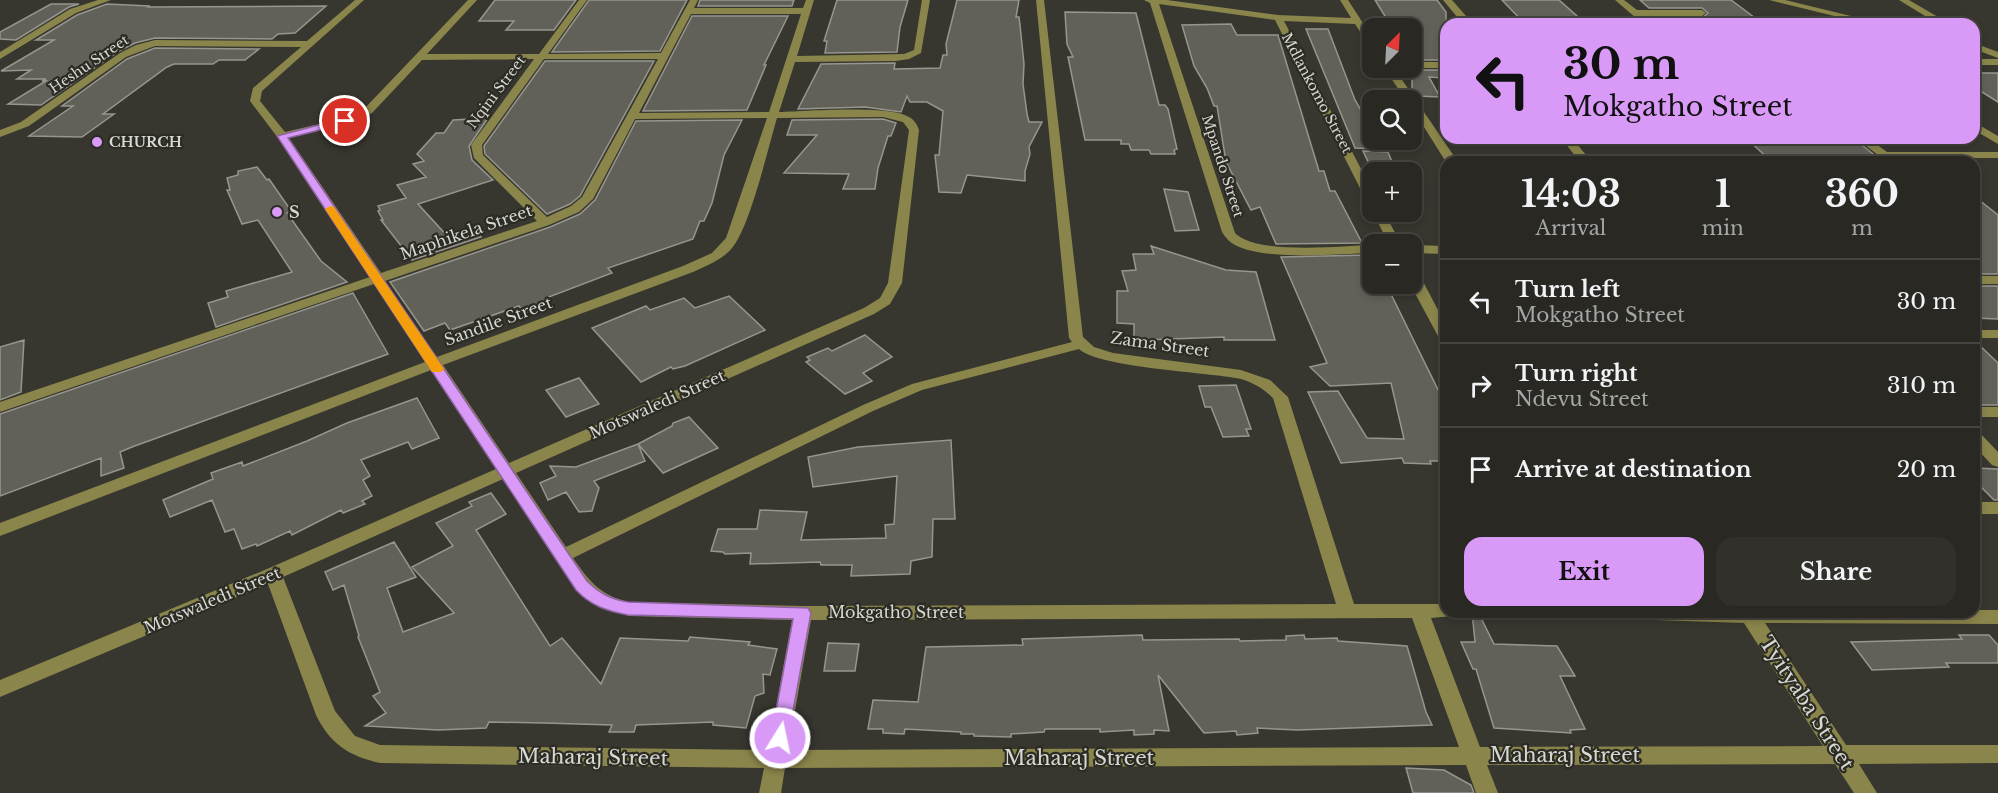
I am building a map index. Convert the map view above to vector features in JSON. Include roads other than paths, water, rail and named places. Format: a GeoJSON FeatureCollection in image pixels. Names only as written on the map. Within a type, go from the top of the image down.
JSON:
{"type":"FeatureCollection","features":[{"type":"Feature","properties":{"kind":"street"},"geometry":{"type":"LineString","coordinates":[[0,56],[73,11],[107,0]]}},
{"type":"Feature","properties":{"kind":"street","name":"Mokgatho Street"},"geometry":{"type":"LineString","coordinates":[[360,0],[257,90],[254,96],[255,101],[282,136],[562,556],[593,597],[609,605],[628,609],[802,613],[1440,611]]}},
{"type":"Feature","properties":{"kind":"street"},"geometry":{"type":"LineString","coordinates":[[282,136],[345,121],[368,111],[473,0]]}},
{"type":"Feature","properties":{"kind":"street","name":"Nqini Street"},"geometry":{"type":"LineString","coordinates":[[545,222],[478,156],[476,145],[583,0]]}},
{"type":"Feature","properties":{"kind":"street","name":"Maphikela Street"},"geometry":{"type":"LineString","coordinates":[[0,406],[545,222],[583,204],[694,0]]}},
{"type":"Feature","properties":{"kind":"street"},"geometry":{"type":"LineString","coordinates":[[791,59],[896,58],[912,55],[920,46],[926,0]]}},
{"type":"Feature","properties":{"kind":"street"},"geometry":{"type":"LineString","coordinates":[[562,556],[868,408],[917,387],[1081,344],[1076,338],[1073,325],[1040,0]]}},
{"type":"Feature","properties":{"kind":"street"},"geometry":{"type":"LineString","coordinates":[[1148,0],[1278,18],[1358,21]]}},
{"type":"Feature","properties":{"kind":"street"},"geometry":{"type":"LineString","coordinates":[[1344,0],[1362,27]]}},
{"type":"Feature","properties":{"kind":"street"},"geometry":{"type":"LineString","coordinates":[[1447,0],[1463,18]]}},
{"type":"Feature","properties":{"kind":"street"},"geometry":{"type":"LineString","coordinates":[[1619,0],[1641,18]]}},
{"type":"Feature","properties":{"kind":"street"},"geometry":{"type":"LineString","coordinates":[[1773,0],[1852,18]]}},
{"type":"Feature","properties":{"kind":"street"},"geometry":{"type":"LineString","coordinates":[[1903,0],[1934,18]]}},
{"type":"Feature","properties":{"kind":"street","name":"Mpando Street"},"geometry":{"type":"LineString","coordinates":[[1154,1],[1228,232],[1234,240],[1243,245],[1274,249],[1362,249]]}},
{"type":"Feature","properties":{"kind":"street"},"geometry":{"type":"LineString","coordinates":[[688,11],[808,5]]}},
{"type":"Feature","properties":{"kind":"street","name":"Sandile Street"},"geometry":{"type":"LineString","coordinates":[[0,530],[688,269],[725,251],[732,243],[808,5]]}},
{"type":"Feature","properties":{"kind":"street"},"geometry":{"type":"LineString","coordinates":[[1635,13],[1702,13]]}},
{"type":"Feature","properties":{"kind":"street","name":"Mdlankomo Street"},"geometry":{"type":"LineString","coordinates":[[1278,18],[1362,181]]}},
{"type":"Feature","properties":{"kind":"street","name":"Heshu Street"},"geometry":{"type":"LineString","coordinates":[[0,134],[26,124],[123,55],[148,44],[309,44]]}},
{"type":"Feature","properties":{"kind":"street"},"geometry":{"type":"LineString","coordinates":[[1980,46],[1998,55]]}},
{"type":"Feature","properties":{"kind":"street"},"geometry":{"type":"LineString","coordinates":[[420,57],[663,56]]}},
{"type":"Feature","properties":{"kind":"street"},"geometry":{"type":"LineString","coordinates":[[1980,62],[1998,62]]}},
{"type":"Feature","properties":{"kind":"street"},"geometry":{"type":"LineString","coordinates":[[1422,65],[1440,65]]}},
{"type":"Feature","properties":{"kind":"street","name":"Motswaledi Street"},"geometry":{"type":"LineString","coordinates":[[0,689],[273,574],[869,311],[890,295],[895,283],[914,130],[913,125],[903,118],[884,114],[631,116]]}},
{"type":"Feature","properties":{"kind":"street"},"geometry":{"type":"LineString","coordinates":[[1422,117],[1448,156]]}},
{"type":"Feature","properties":{"kind":"street"},"geometry":{"type":"LineString","coordinates":[[1980,129],[1998,141]]}},
{"type":"Feature","properties":{"kind":"street"},"geometry":{"type":"LineString","coordinates":[[1571,144],[1581,156]]}},
{"type":"Feature","properties":{"kind":"street"},"geometry":{"type":"LineString","coordinates":[[1869,144],[1885,156]]}},
{"type":"Feature","properties":{"kind":"street"},"geometry":{"type":"LineString","coordinates":[[1971,156],[1998,155]]}},
{"type":"Feature","properties":{"kind":"street"},"geometry":{"type":"LineString","coordinates":[[1422,249],[1440,250]]}},
{"type":"Feature","properties":{"kind":"street"},"geometry":{"type":"LineString","coordinates":[[1980,280],[1998,280]]}},
{"type":"Feature","properties":{"kind":"street"},"geometry":{"type":"LineString","coordinates":[[1422,293],[1440,327]]}},
{"type":"Feature","properties":{"kind":"street"},"geometry":{"type":"LineString","coordinates":[[1980,334],[1998,334]]}},
{"type":"Feature","properties":{"kind":"street","name":"Zama Street"},"geometry":{"type":"LineString","coordinates":[[1081,344],[1089,350],[1111,357],[1251,377],[1273,388],[1280,397],[1347,610]]}},
{"type":"Feature","properties":{"kind":"street"},"geometry":{"type":"LineString","coordinates":[[1980,412],[1998,412]]}},
{"type":"Feature","properties":{"kind":"street"},"geometry":{"type":"LineString","coordinates":[[1980,443],[1998,461]]}},
{"type":"Feature","properties":{"kind":"street"},"geometry":{"type":"LineString","coordinates":[[1980,508],[1998,508]]}},
{"type":"Feature","properties":{"kind":"street","name":"Maharaj Street"},"geometry":{"type":"LineString","coordinates":[[273,574],[326,715],[339,737],[357,749],[380,754],[777,759],[1998,754]]}},
{"type":"Feature","properties":{"kind":"street"},"geometry":{"type":"LineString","coordinates":[[1419,611],[1487,793]]}},
{"type":"Feature","properties":{"kind":"street"},"geometry":{"type":"LineString","coordinates":[[770,793],[802,613]]}},
{"type":"Feature","properties":{"kind":"street"},"geometry":{"type":"LineString","coordinates":[[1980,617],[1998,617]]}},
{"type":"Feature","properties":{"kind":"street","name":"Tyityaba Street"},"geometry":{"type":"LineString","coordinates":[[1752,618],[1866,793]]}},
{"type":"Feature","properties":{"kind":"place","name":"CHURCH"},"geometry":{"type":"Point","coordinates":[97,142]}},
{"type":"Feature","properties":{"kind":"place","name":"S"},"geometry":{"type":"Point","coordinates":[277,212]}}]}
